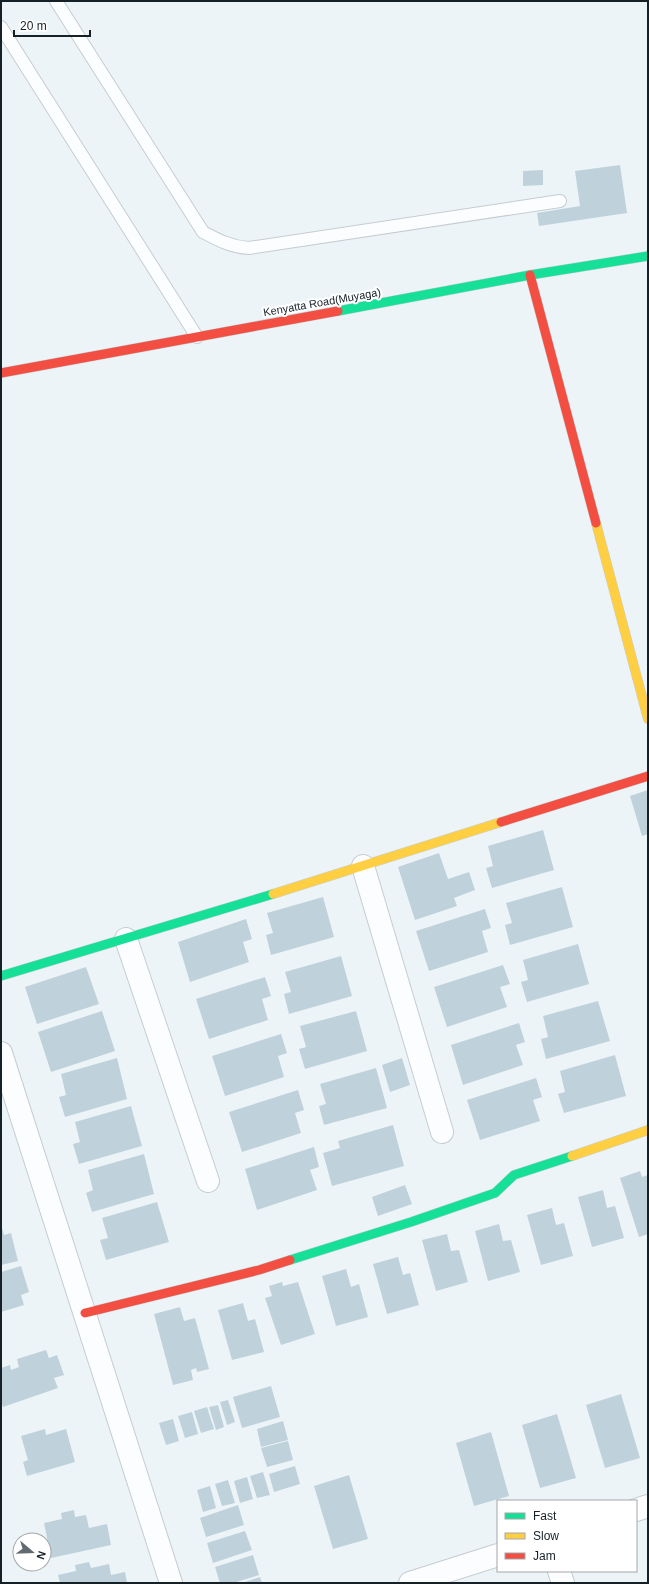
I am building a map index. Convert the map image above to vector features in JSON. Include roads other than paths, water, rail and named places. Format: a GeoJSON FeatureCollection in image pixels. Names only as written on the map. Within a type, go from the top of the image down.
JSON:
{"type":"FeatureCollection","features":[{"type":"Feature","properties":{"kind":"street","name":"Kenyatta Road(Muyaga)"},"geometry":{"type":"LineString","coordinates":[[1,373],[530,275],[648,256]]}},
{"type":"Feature","properties":{"kind":"street"},"geometry":{"type":"LineString","coordinates":[[530,275],[648,719]]}},
{"type":"Feature","properties":{"kind":"street"},"geometry":{"type":"LineString","coordinates":[[1,976],[240,905],[648,776]]}},
{"type":"Feature","properties":{"kind":"street"},"geometry":{"type":"LineString","coordinates":[[363,866],[442,1132]]}},
{"type":"Feature","properties":{"kind":"street"},"geometry":{"type":"LineString","coordinates":[[126,939],[208,1181]]}},
{"type":"Feature","properties":{"kind":"street"},"geometry":{"type":"LineString","coordinates":[[1,1053],[171,1583]]}},
{"type":"Feature","properties":{"kind":"street"},"geometry":{"type":"LineString","coordinates":[[84,1313],[259,1270],[403,1224],[494,1194],[514,1175],[648,1130]]}},
{"type":"Feature","properties":{"kind":"street"},"geometry":{"type":"LineString","coordinates":[[637,1510],[648,1506]]}},
{"type":"Feature","properties":{"kind":"street"},"geometry":{"type":"LineString","coordinates":[[410,1583],[497,1555]]}},
{"type":"Feature","properties":{"kind":"street"},"geometry":{"type":"LineString","coordinates":[[559,1572],[563,1583]]}},
{"type":"Feature","properties":{"kind":"lane"},"geometry":{"type":"LineString","coordinates":[[56,1],[203,232],[222,242],[235,247],[249,248],[560,201]]}},
{"type":"Feature","properties":{"kind":"lane"},"geometry":{"type":"LineString","coordinates":[[1,27],[197,337]]}}]}
